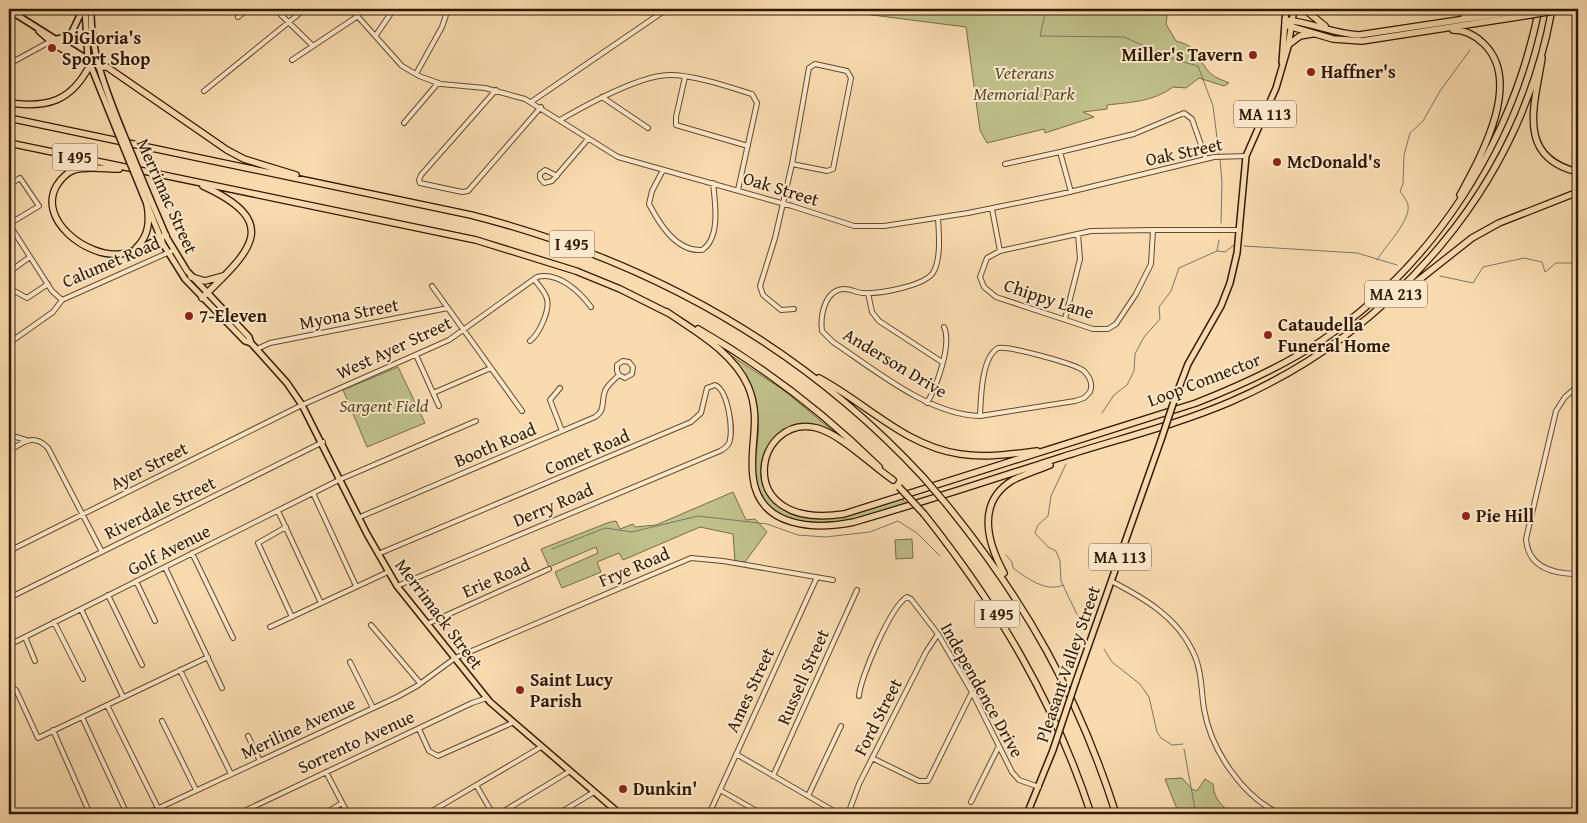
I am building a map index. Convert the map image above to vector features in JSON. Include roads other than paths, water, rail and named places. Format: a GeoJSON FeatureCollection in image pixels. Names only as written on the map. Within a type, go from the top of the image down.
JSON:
{"type":"FeatureCollection","features":[{"type":"Feature","properties":{"kind":"highway"},"geometry":{"type":"LineString","coordinates":[[1304,9],[1312,18],[1333,31]]}},
{"type":"Feature","properties":{"kind":"highway"},"geometry":{"type":"LineString","coordinates":[[1436,24],[1493,9]]}},
{"type":"Feature","properties":{"kind":"highway","name":"Loop Connector"},"geometry":{"type":"LineString","coordinates":[[1049,450],[1196,403],[1242,384],[1294,358],[1321,341],[1387,287],[1411,263],[1471,185],[1503,124],[1522,74],[1539,9]]}},
{"type":"Feature","properties":{"kind":"highway","name":"Loop Connector"},"geometry":{"type":"LineString","coordinates":[[1105,444],[1209,410],[1273,382],[1332,347],[1381,309],[1424,268],[1480,194],[1499,160],[1525,104],[1555,9]]}},
{"type":"Feature","properties":{"kind":"highway"},"geometry":{"type":"LineString","coordinates":[[1285,22],[1304,22],[1333,31],[1359,35],[1531,11],[1568,9]]}},
{"type":"Feature","properties":{"kind":"highway"},"geometry":{"type":"LineString","coordinates":[[1293,23],[1317,34],[1362,41],[1444,29],[1531,11]]}},
{"type":"Feature","properties":{"kind":"highway"},"geometry":{"type":"LineString","coordinates":[[1444,29],[1469,33],[1488,48],[1498,69],[1501,88],[1484,148],[1449,216]]}},
{"type":"Feature","properties":{"kind":"highway"},"geometry":{"type":"LineString","coordinates":[[1288,45],[1300,36],[1317,34]]}},
{"type":"Feature","properties":{"kind":"highway"},"geometry":{"type":"LineString","coordinates":[[1546,38],[1532,119],[1534,133],[1540,147],[1551,160],[1564,168],[1578,172]]}},
{"type":"Feature","properties":{"kind":"highway"},"geometry":{"type":"LineString","coordinates":[[9,102],[37,106],[57,100],[77,86],[89,62]]}},
{"type":"Feature","properties":{"kind":"highway"},"geometry":{"type":"LineString","coordinates":[[100,69],[107,67],[227,150],[244,159],[313,182]]}},
{"type":"Feature","properties":{"kind":"highway","name":"I 495"},"geometry":{"type":"LineString","coordinates":[[9,118],[471,215],[530,230],[592,252],[649,276],[704,304],[768,344],[806,371],[871,426],[923,477],[980,546],[1013,592],[1057,668],[1080,715],[1116,814]]}},
{"type":"Feature","properties":{"kind":"highway","name":"I 495"},"geometry":{"type":"LineString","coordinates":[[9,143],[434,231],[514,250],[596,279],[667,312],[728,347],[786,386],[840,430],[893,480],[924,514],[990,603],[1027,664],[1066,746],[1091,814]]}},
{"type":"Feature","properties":{"kind":"highway"},"geometry":{"type":"LineString","coordinates":[[129,168],[72,171],[58,183],[52,198],[54,212],[66,232],[81,244],[106,254],[122,254],[163,236]]}},
{"type":"Feature","properties":{"kind":"highway"},"geometry":{"type":"LineString","coordinates":[[194,182],[242,208],[249,220],[252,233],[248,248],[202,298]]}},
{"type":"Feature","properties":{"kind":"highway"},"geometry":{"type":"LineString","coordinates":[[1381,309],[1472,238],[1499,223],[1578,192]]}},
{"type":"Feature","properties":{"kind":"highway"},"geometry":{"type":"LineString","coordinates":[[134,250],[146,234],[149,220],[147,204]]}},
{"type":"Feature","properties":{"kind":"highway"},"geometry":{"type":"LineString","coordinates":[[192,277],[205,281],[223,276]]}},
{"type":"Feature","properties":{"kind":"highway"},"geometry":{"type":"LineString","coordinates":[[667,312],[717,348],[741,373],[752,394],[756,418],[754,482],[760,498],[768,509],[792,522],[824,526],[854,522],[1105,444]]}},
{"type":"Feature","properties":{"kind":"highway"},"geometry":{"type":"LineString","coordinates":[[806,371],[914,439],[939,449],[960,454],[986,456],[1049,450]]}},
{"type":"Feature","properties":{"kind":"highway"},"geometry":{"type":"LineString","coordinates":[[893,480],[837,438],[815,428],[798,428],[784,433],[769,450],[764,462],[766,486],[774,500],[795,513],[823,516],[863,509],[1049,450]]}},
{"type":"Feature","properties":{"kind":"highway"},"geometry":{"type":"LineString","coordinates":[[1013,592],[989,540],[988,517],[994,499],[1012,480],[1105,444]]}},
{"type":"Feature","properties":{"kind":"main road"},"geometry":{"type":"LineString","coordinates":[[54,39],[70,36],[84,9]]}},
{"type":"Feature","properties":{"kind":"main road","name":"Merrimac Street"},"geometry":{"type":"LineString","coordinates":[[84,9],[89,62],[145,191],[168,253],[185,279],[202,298],[245,341],[251,342]]}},
{"type":"Feature","properties":{"kind":"main road","name":"Merrimac Street"},"geometry":{"type":"LineString","coordinates":[[91,9],[91,29],[100,69],[119,129]]}},
{"type":"Feature","properties":{"kind":"main road","name":"Pleasant Valley Street"},"geometry":{"type":"LineString","coordinates":[[1281,70],[1286,9]]}},
{"type":"Feature","properties":{"kind":"main road","name":"Pleasant Valley Street"},"geometry":{"type":"LineString","coordinates":[[1027,814],[1039,788],[1174,398],[1188,364],[1228,291],[1235,264],[1240,230],[1246,156],[1274,94],[1288,45],[1294,9]]}},
{"type":"Feature","properties":{"kind":"main road"},"geometry":{"type":"LineString","coordinates":[[9,10],[100,69]]}},
{"type":"Feature","properties":{"kind":"main road","name":"Merrimac Street"},"geometry":{"type":"LineString","coordinates":[[145,191],[147,204],[163,236],[192,277],[249,337],[251,342]]}},
{"type":"Feature","properties":{"kind":"main road","name":"Merrimack Street"},"geometry":{"type":"LineString","coordinates":[[251,342],[287,383],[302,405],[323,442],[378,554],[397,586],[487,698],[512,723],[620,814]]}},
{"type":"Feature","properties":{"kind":"street"},"geometry":{"type":"LineString","coordinates":[[238,17],[248,9]]}},
{"type":"Feature","properties":{"kind":"street"},"geometry":{"type":"LineString","coordinates":[[275,9],[313,46]]}},
{"type":"Feature","properties":{"kind":"street"},"geometry":{"type":"LineString","coordinates":[[204,91],[306,9]]}},
{"type":"Feature","properties":{"kind":"street","name":"Oak Street"},"geometry":{"type":"LineString","coordinates":[[351,9],[402,66],[416,74],[438,83],[496,90],[531,102],[618,157],[738,190],[854,226],[884,226],[992,209],[1206,159],[1222,156],[1246,156]]}},
{"type":"Feature","properties":{"kind":"street"},"geometry":{"type":"LineString","coordinates":[[376,35],[394,9]]}},
{"type":"Feature","properties":{"kind":"street"},"geometry":{"type":"LineString","coordinates":[[416,74],[442,27],[448,9]]}},
{"type":"Feature","properties":{"kind":"street"},"geometry":{"type":"LineString","coordinates":[[531,102],[667,9]]}},
{"type":"Feature","properties":{"kind":"street"},"geometry":{"type":"LineString","coordinates":[[9,18],[15,13]]}},
{"type":"Feature","properties":{"kind":"street"},"geometry":{"type":"LineString","coordinates":[[292,60],[358,16]]}},
{"type":"Feature","properties":{"kind":"street"},"geometry":{"type":"LineString","coordinates":[[9,64],[54,39]]}},
{"type":"Feature","properties":{"kind":"street"},"geometry":{"type":"LineString","coordinates":[[792,164],[827,170],[833,169],[851,78],[847,71],[819,65],[811,65],[809,68],[784,204],[760,290],[780,310],[794,310]]}},
{"type":"Feature","properties":{"kind":"street"},"geometry":{"type":"LineString","coordinates":[[560,120],[602,97],[660,76],[685,77],[748,93],[755,96],[757,104],[738,190]]}},
{"type":"Feature","properties":{"kind":"street"},"geometry":{"type":"LineString","coordinates":[[685,77],[676,116],[676,125],[748,146]]}},
{"type":"Feature","properties":{"kind":"street"},"geometry":{"type":"LineString","coordinates":[[404,123],[438,83]]}},
{"type":"Feature","properties":{"kind":"street"},"geometry":{"type":"LineString","coordinates":[[496,90],[421,175],[420,183],[463,192],[468,191],[541,107]]}},
{"type":"Feature","properties":{"kind":"street"},"geometry":{"type":"LineString","coordinates":[[602,97],[648,128]]}},
{"type":"Feature","properties":{"kind":"street"},"geometry":{"type":"LineString","coordinates":[[1005,164],[1134,134],[1184,113],[1192,119],[1206,159]]}},
{"type":"Feature","properties":{"kind":"street"},"geometry":{"type":"LineString","coordinates":[[557,176],[545,170],[540,174],[540,178],[542,182],[548,183],[557,176],[588,139]]}},
{"type":"Feature","properties":{"kind":"street"},"geometry":{"type":"LineString","coordinates":[[1060,152],[1071,192]]}},
{"type":"Feature","properties":{"kind":"street"},"geometry":{"type":"LineString","coordinates":[[663,170],[652,191],[649,204],[666,232],[693,249],[702,250],[710,241],[715,215],[714,184]]}},
{"type":"Feature","properties":{"kind":"street","name":"Calumet Road"},"geometry":{"type":"LineString","coordinates":[[9,185],[20,178],[39,206],[9,224],[48,284],[62,300],[174,250]]}},
{"type":"Feature","properties":{"kind":"street"},"geometry":{"type":"LineString","coordinates":[[992,209],[1000,251]]}},
{"type":"Feature","properties":{"kind":"street","name":"Anderson Drive"},"geometry":{"type":"LineString","coordinates":[[938,218],[938,252],[932,275],[916,284],[868,293],[844,289],[832,294],[824,309],[822,331],[833,342],[927,403],[953,412],[980,416],[1081,400],[1090,392],[1092,384],[1086,373],[1076,366],[1012,348],[998,348],[991,356],[987,366],[980,416]]}},
{"type":"Feature","properties":{"kind":"street","name":"Chippy Lane"},"geometry":{"type":"LineString","coordinates":[[1153,230],[1152,259],[1149,270],[1116,324],[1108,329],[1098,330],[990,293],[984,287],[980,277],[980,272],[987,258],[1000,251],[1091,231],[1153,230],[1240,230]]}},
{"type":"Feature","properties":{"kind":"street"},"geometry":{"type":"LineString","coordinates":[[1065,319],[1080,259],[1078,234]]}},
{"type":"Feature","properties":{"kind":"street"},"geometry":{"type":"LineString","coordinates":[[9,272],[30,257]]}},
{"type":"Feature","properties":{"kind":"street"},"geometry":{"type":"LineString","coordinates":[[530,341],[537,336],[547,307],[546,296],[534,279],[543,275],[572,287],[591,307]]}},
{"type":"Feature","properties":{"kind":"street","name":"West Ayer Street"},"geometry":{"type":"LineString","coordinates":[[302,405],[449,340],[534,279]]}},
{"type":"Feature","properties":{"kind":"street"},"geometry":{"type":"LineString","coordinates":[[9,288],[27,298],[48,284]]}},
{"type":"Feature","properties":{"kind":"street"},"geometry":{"type":"LineString","coordinates":[[432,286],[522,411]]}},
{"type":"Feature","properties":{"kind":"street"},"geometry":{"type":"LineString","coordinates":[[868,293],[872,312],[879,321],[942,362]]}},
{"type":"Feature","properties":{"kind":"street"},"geometry":{"type":"LineString","coordinates":[[9,343],[53,312],[62,300]]}},
{"type":"Feature","properties":{"kind":"street","name":"Myona Street"},"geometry":{"type":"LineString","coordinates":[[258,350],[270,344],[448,308]]}},
{"type":"Feature","properties":{"kind":"street"},"geometry":{"type":"LineString","coordinates":[[927,403],[934,391],[948,338],[944,327]]}},
{"type":"Feature","properties":{"kind":"street"},"geometry":{"type":"LineString","coordinates":[[416,355],[439,406]]}},
{"type":"Feature","properties":{"kind":"street","name":"Booth Road"},"geometry":{"type":"LineString","coordinates":[[630,362],[633,367],[632,374],[627,377],[619,375],[616,369],[619,363],[630,362]]}},
{"type":"Feature","properties":{"kind":"street"},"geometry":{"type":"LineString","coordinates":[[433,394],[491,368]]}},
{"type":"Feature","properties":{"kind":"street","name":"Booth Road"},"geometry":{"type":"LineString","coordinates":[[360,517],[599,415],[602,410],[606,389],[619,375]]}},
{"type":"Feature","properties":{"kind":"street","name":"Comet Road"},"geometry":{"type":"LineString","coordinates":[[378,554],[692,422],[700,416],[705,391],[713,385],[721,389],[729,414],[729,442],[720,451]]}},
{"type":"Feature","properties":{"kind":"street"},"geometry":{"type":"LineString","coordinates":[[1578,386],[1564,397],[1556,411],[1526,539],[1529,552],[1542,567],[1551,572],[1578,574]]}},
{"type":"Feature","properties":{"kind":"street"},"geometry":{"type":"LineString","coordinates":[[560,388],[551,398],[550,404],[562,431]]}},
{"type":"Feature","properties":{"kind":"street","name":"Ayer Street"},"geometry":{"type":"LineString","coordinates":[[9,551],[302,405]]}},
{"type":"Feature","properties":{"kind":"street","name":"Golf Avenue"},"geometry":{"type":"LineString","coordinates":[[9,645],[341,479],[476,421]]}},
{"type":"Feature","properties":{"kind":"street"},"geometry":{"type":"LineString","coordinates":[[9,435],[26,440],[39,440],[52,453],[102,552]]}},
{"type":"Feature","properties":{"kind":"street"},"geometry":{"type":"LineString","coordinates":[[9,451],[26,440]]}},
{"type":"Feature","properties":{"kind":"street","name":"Riverdale Street"},"geometry":{"type":"LineString","coordinates":[[9,598],[323,442]]}},
{"type":"Feature","properties":{"kind":"street","name":"Derry Road"},"geometry":{"type":"LineString","coordinates":[[397,586],[720,451]]}},
{"type":"Feature","properties":{"kind":"street"},"geometry":{"type":"LineString","coordinates":[[313,493],[356,586]]}},
{"type":"Feature","properties":{"kind":"street"},"geometry":{"type":"LineString","coordinates":[[278,511],[321,603]]}},
{"type":"Feature","properties":{"kind":"street"},"geometry":{"type":"LineString","coordinates":[[286,527],[258,543],[292,617]]}},
{"type":"Feature","properties":{"kind":"street"},"geometry":{"type":"LineString","coordinates":[[192,553],[234,638]]}},
{"type":"Feature","properties":{"kind":"street","name":"Frye Road"},"geometry":{"type":"LineString","coordinates":[[455,658],[691,558],[723,560],[833,580]]}},
{"type":"Feature","properties":{"kind":"street"},"geometry":{"type":"LineString","coordinates":[[164,567],[222,688]]}},
{"type":"Feature","properties":{"kind":"street","name":"Erie Road"},"geometry":{"type":"LineString","coordinates":[[427,624],[549,569]]}},
{"type":"Feature","properties":{"kind":"street"},"geometry":{"type":"LineString","coordinates":[[270,627],[388,572]]}},
{"type":"Feature","properties":{"kind":"street","name":"Ames Street"},"geometry":{"type":"LineString","coordinates":[[709,814],[817,577]]}},
{"type":"Feature","properties":{"kind":"street"},"geometry":{"type":"LineString","coordinates":[[136,581],[155,620]]}},
{"type":"Feature","properties":{"kind":"street"},"geometry":{"type":"LineString","coordinates":[[1111,581],[1161,611],[1185,637],[1199,668],[1204,711],[1217,748],[1243,786],[1267,808],[1280,814]]}},
{"type":"Feature","properties":{"kind":"street","name":"Russell Street"},"geometry":{"type":"LineString","coordinates":[[773,776],[857,590]]}},
{"type":"Feature","properties":{"kind":"street"},"geometry":{"type":"LineString","coordinates":[[108,595],[142,665]]}},
{"type":"Feature","properties":{"kind":"street","name":"Independence Drive"},"geometry":{"type":"LineString","coordinates":[[859,696],[864,675],[893,611],[907,597],[919,606],[938,634],[972,692],[1015,777],[1024,783],[1039,788]]}},
{"type":"Feature","properties":{"kind":"street"},"geometry":{"type":"LineString","coordinates":[[81,609],[123,697]]}},
{"type":"Feature","properties":{"kind":"street"},"geometry":{"type":"LineString","coordinates":[[54,622],[83,680]]}},
{"type":"Feature","properties":{"kind":"street"},"geometry":{"type":"LineString","coordinates":[[371,625],[420,684]]}},
{"type":"Feature","properties":{"kind":"street","name":"Ford Street"},"geometry":{"type":"LineString","coordinates":[[848,814],[872,758],[926,652],[938,634]]}},
{"type":"Feature","properties":{"kind":"street"},"geometry":{"type":"LineString","coordinates":[[25,637],[35,661]]}},
{"type":"Feature","properties":{"kind":"street"},"geometry":{"type":"LineString","coordinates":[[10,686],[16,690],[38,738],[208,657]]}},
{"type":"Feature","properties":{"kind":"street","name":"Meriline Avenue"},"geometry":{"type":"LineString","coordinates":[[146,814],[373,708],[420,684],[455,658]]}},
{"type":"Feature","properties":{"kind":"street"},"geometry":{"type":"LineString","coordinates":[[350,662],[373,708]]}},
{"type":"Feature","properties":{"kind":"street"},"geometry":{"type":"LineString","coordinates":[[180,670],[231,774]]}},
{"type":"Feature","properties":{"kind":"street"},"geometry":{"type":"LineString","coordinates":[[872,758],[921,782],[928,780],[972,692]]}},
{"type":"Feature","properties":{"kind":"street","name":"Sorrento Avenue"},"geometry":{"type":"LineString","coordinates":[[238,814],[487,698]]}},
{"type":"Feature","properties":{"kind":"street"},"geometry":{"type":"LineString","coordinates":[[107,705],[158,808]]}},
{"type":"Feature","properties":{"kind":"street"},"geometry":{"type":"LineString","coordinates":[[82,717],[127,814]]}},
{"type":"Feature","properties":{"kind":"street"},"geometry":{"type":"LineString","coordinates":[[162,721],[196,790]]}},
{"type":"Feature","properties":{"kind":"street"},"geometry":{"type":"LineString","coordinates":[[419,729],[429,751],[438,756],[512,723]]}},
{"type":"Feature","properties":{"kind":"street"},"geometry":{"type":"LineString","coordinates":[[808,796],[841,726]]}},
{"type":"Feature","properties":{"kind":"street"},"geometry":{"type":"LineString","coordinates":[[53,730],[90,814]]}},
{"type":"Feature","properties":{"kind":"street"},"geometry":{"type":"LineString","coordinates":[[248,736],[260,761]]}},
{"type":"Feature","properties":{"kind":"street"},"geometry":{"type":"LineString","coordinates":[[971,802],[999,746]]}},
{"type":"Feature","properties":{"kind":"street"},"geometry":{"type":"LineString","coordinates":[[426,814],[541,747]]}},
{"type":"Feature","properties":{"kind":"street"},"geometry":{"type":"LineString","coordinates":[[736,754],[839,814]]}},
{"type":"Feature","properties":{"kind":"street"},"geometry":{"type":"LineString","coordinates":[[499,814],[570,771]]}},
{"type":"Feature","properties":{"kind":"street"},"geometry":{"type":"LineString","coordinates":[[326,772],[348,814]]}},
{"type":"Feature","properties":{"kind":"street"},"geometry":{"type":"LineString","coordinates":[[476,785],[493,814]]}},
{"type":"Feature","properties":{"kind":"street"},"geometry":{"type":"LineString","coordinates":[[720,790],[762,814]]}},
{"type":"Feature","properties":{"kind":"street"},"geometry":{"type":"LineString","coordinates":[[558,814],[594,792]]}},
{"type":"Feature","properties":{"kind":"street"},"geometry":{"type":"LineString","coordinates":[[324,814],[342,803]]}},
{"type":"Feature","properties":{"kind":"street"},"geometry":{"type":"LineString","coordinates":[[748,814],[751,808]]}},
{"type":"Feature","properties":{"kind":"waterway"},"geometry":{"type":"LineString","coordinates":[[1046,9],[1040,36],[1124,37],[1176,60],[1198,66],[1213,106],[1219,153]]}},
{"type":"Feature","properties":{"kind":"waterway"},"geometry":{"type":"LineString","coordinates":[[1377,260],[1401,226],[1408,211],[1408,205],[1400,191],[1403,184],[1404,155],[1410,133],[1423,121],[1440,91],[1470,50]]}},
{"type":"Feature","properties":{"kind":"waterway"},"geometry":{"type":"LineString","coordinates":[[1220,159],[1222,182],[1221,223]]}},
{"type":"Feature","properties":{"kind":"waterway"},"geometry":{"type":"LineString","coordinates":[[1102,413],[1114,395],[1127,385],[1134,371],[1135,354],[1144,337],[1160,319],[1159,307],[1171,291],[1179,268],[1217,251],[1219,240]]}},
{"type":"Feature","properties":{"kind":"waterway"},"geometry":{"type":"LineString","coordinates":[[1217,251],[1225,252],[1234,245]]}},
{"type":"Feature","properties":{"kind":"waterway"},"geometry":{"type":"LineString","coordinates":[[1244,246],[1357,253],[1397,265]]}},
{"type":"Feature","properties":{"kind":"waterway"},"geometry":{"type":"LineString","coordinates":[[1440,276],[1473,283],[1483,267],[1524,258],[1542,262],[1545,272],[1556,263],[1578,263]]}},
{"type":"Feature","properties":{"kind":"waterway"},"geometry":{"type":"LineString","coordinates":[[1066,464],[1051,496],[1048,516],[1038,525],[1035,533],[1048,547],[1056,551],[1060,561],[1061,581],[1084,629]]}},
{"type":"Feature","properties":{"kind":"waterway"},"geometry":{"type":"LineString","coordinates":[[552,549],[605,528],[632,532],[698,516],[767,524],[798,535],[825,537],[870,532],[898,521],[917,533],[940,556]]}},
{"type":"Feature","properties":{"kind":"waterway"},"geometry":{"type":"LineString","coordinates":[[1006,555],[1012,562],[1013,568],[1037,583],[1050,587],[1063,585]]}},
{"type":"Feature","properties":{"kind":"waterway"},"geometry":{"type":"LineString","coordinates":[[1104,649],[1112,662],[1140,684],[1149,697],[1157,732],[1161,738],[1172,745],[1183,744]]}},
{"type":"Feature","properties":{"kind":"waterway"},"geometry":{"type":"LineString","coordinates":[[1184,749],[1196,814]]}},
{"type":"Feature","properties":{"kind":"place","name":"DiGloria's Sport Shop"},"geometry":{"type":"Point","coordinates":[52,48]}},
{"type":"Feature","properties":{"kind":"place","name":"Miller's Tavern"},"geometry":{"type":"Point","coordinates":[1253,55]}},
{"type":"Feature","properties":{"kind":"place","name":"Haffner's"},"geometry":{"type":"Point","coordinates":[1311,72]}},
{"type":"Feature","properties":{"kind":"place","name":"McDonald's"},"geometry":{"type":"Point","coordinates":[1277,162]}},
{"type":"Feature","properties":{"kind":"place","name":"7-Eleven"},"geometry":{"type":"Point","coordinates":[189,316]}},
{"type":"Feature","properties":{"kind":"place","name":"Cataudella Funeral Home"},"geometry":{"type":"Point","coordinates":[1268,335]}},
{"type":"Feature","properties":{"kind":"place","name":"Pie Hill"},"geometry":{"type":"Point","coordinates":[1466,516]}},
{"type":"Feature","properties":{"kind":"place","name":"Saint Lucy Parish"},"geometry":{"type":"Point","coordinates":[520,690]}},
{"type":"Feature","properties":{"kind":"place","name":"Dunkin'"},"geometry":{"type":"Point","coordinates":[623,789]}},
{"type":"Feature","properties":{"kind":"park label","name":"Veterans Memorial Park"},"geometry":{"type":"Point","coordinates":[1024,83]}},
{"type":"Feature","properties":{"kind":"park label","name":"Sargent Field"},"geometry":{"type":"Point","coordinates":[384,406]}}]}
